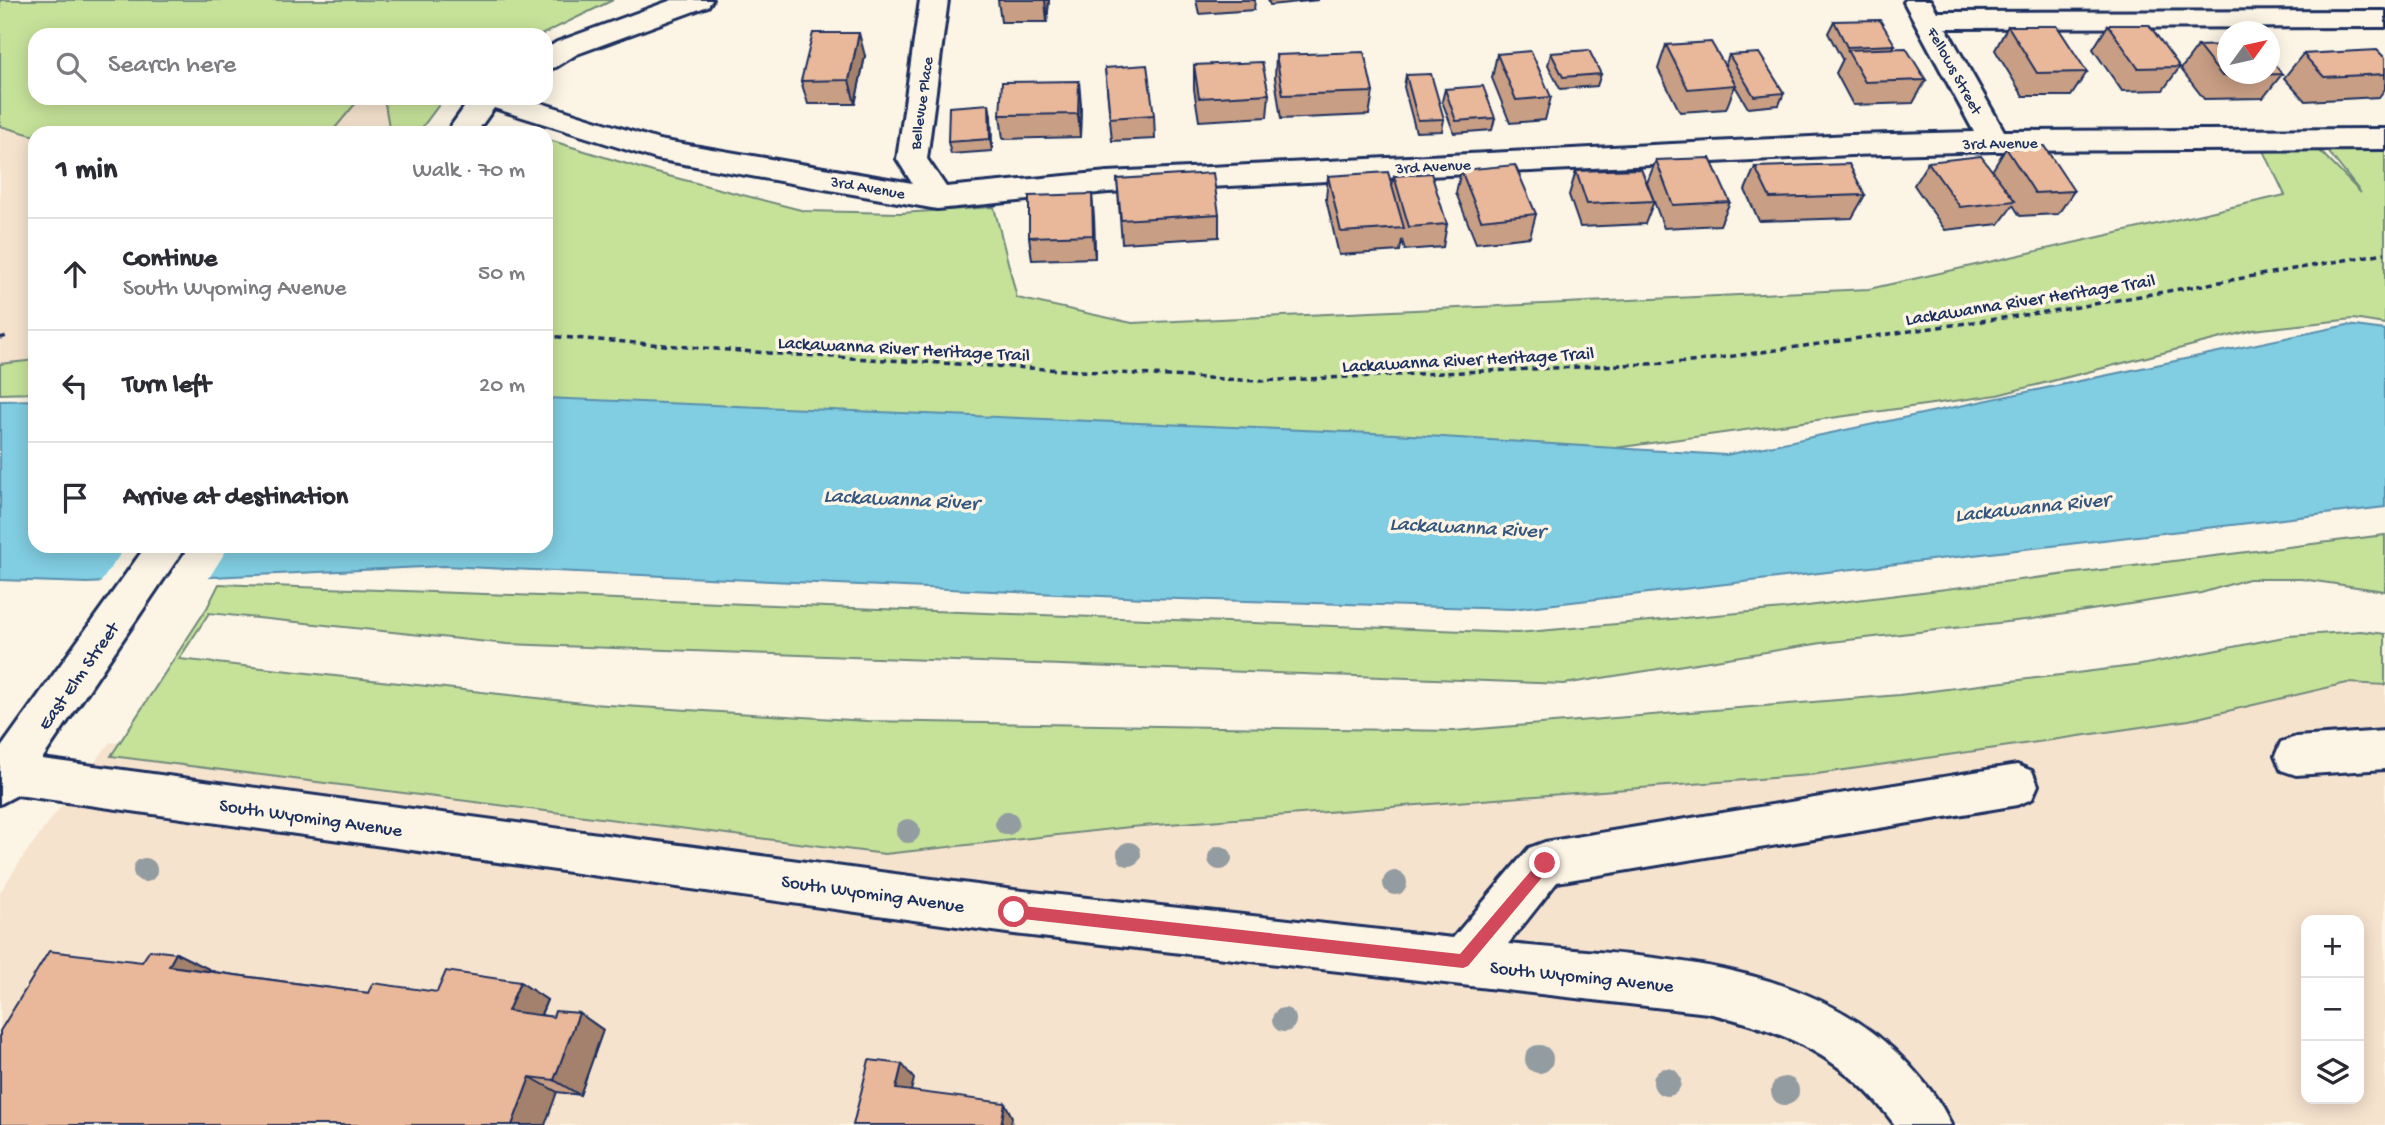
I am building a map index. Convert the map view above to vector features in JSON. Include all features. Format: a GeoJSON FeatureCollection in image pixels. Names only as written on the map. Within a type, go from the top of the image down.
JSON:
{"type":"FeatureCollection","features":[{"type":"Feature","properties":{"kind":"street"},"geometry":{"type":"LineString","coordinates":[[553,57],[567,48],[698,0]]}},
{"type":"Feature","properties":{"kind":"street","name":"Bellevue Place"},"geometry":{"type":"LineString","coordinates":[[934,0],[912,159],[937,198]]}},
{"type":"Feature","properties":{"kind":"street"},"geometry":{"type":"LineString","coordinates":[[1922,10],[2385,19]]}},
{"type":"Feature","properties":{"kind":"street","name":"Fellows Street"},"geometry":{"type":"LineString","coordinates":[[1922,10],[1994,141]]}},
{"type":"Feature","properties":{"kind":"street"},"geometry":{"type":"LineString","coordinates":[[466,126],[481,105]]}},
{"type":"Feature","properties":{"kind":"street","name":"3rd Avenue"},"geometry":{"type":"LineString","coordinates":[[516,105],[656,149],[937,198],[1108,182],[1810,147],[1994,141],[2385,139]]}},
{"type":"Feature","properties":{"kind":"street","name":"East Elm Street"},"geometry":{"type":"LineString","coordinates":[[3,779],[162,553]]}},
{"type":"Feature","properties":{"kind":"street"},"geometry":{"type":"LineString","coordinates":[[2296,756],[2385,750]]}},
{"type":"Feature","properties":{"kind":"street","name":"South Wyoming Avenue"},"geometry":{"type":"LineString","coordinates":[[3,779],[1014,912],[1708,989],[1753,998],[1829,1031],[1858,1049],[1887,1074],[1926,1125]]}},
{"type":"Feature","properties":{"kind":"street"},"geometry":{"type":"LineString","coordinates":[[1463,962],[1545,863],[2017,785]]}},
{"type":"Feature","properties":{"kind":"path","name":"Lackawanna River Heritage Trail"},"geometry":{"type":"LineString","coordinates":[[553,337],[781,355],[1259,381],[1691,362],[2066,309],[2385,253]]}},
{"type":"Feature","properties":{"kind":"path"},"geometry":{"type":"LineString","coordinates":[[0,338],[7,336]]}},
{"type":"Feature","properties":{"kind":"shaded area"},"geometry":{"type":"Polygon","coordinates":[[[354,105],[385,105],[389,126],[337,126],[354,105]]]}},
{"type":"Feature","properties":{"kind":"shaded area"},"geometry":{"type":"Polygon","coordinates":[[[0,126],[28,134],[28,361],[0,364],[0,126]]]}},
{"type":"Feature","properties":{"kind":"shaded area"},"geometry":{"type":"Polygon","coordinates":[[[2347,683],[2385,685],[2385,1125],[0,1125],[0,892],[27,851],[110,742],[887,846],[1810,775],[2189,720],[2347,683]]]}},
{"type":"Feature","properties":{"kind":"green space"},"geometry":{"type":"Polygon","coordinates":[[[0,0],[613,0],[553,29],[28,28],[28,105],[354,105],[337,126],[28,126],[28,134],[0,126],[0,0]]]}},
{"type":"Feature","properties":{"kind":"green space"},"geometry":{"type":"Polygon","coordinates":[[[385,105],[439,105],[423,126],[389,126],[385,105]]]}},
{"type":"Feature","properties":{"kind":"green space"},"geometry":{"type":"Polygon","coordinates":[[[553,141],[653,172],[805,211],[901,213],[994,207],[1017,298],[1132,323],[1869,289],[2285,195],[2263,149],[2319,150],[2361,193],[2327,150],[2385,151],[2385,324],[2353,319],[2253,330],[1997,395],[1608,449],[553,403],[553,141]]]}},
{"type":"Feature","properties":{"kind":"green space"},"geometry":{"type":"Polygon","coordinates":[[[28,361],[28,393],[0,394],[0,364],[28,361]]]}},
{"type":"Feature","properties":{"kind":"green space"},"geometry":{"type":"Polygon","coordinates":[[[2385,535],[2385,591],[2301,579],[2248,579],[2201,593],[2033,619],[1822,643],[1564,684],[507,644],[209,613],[179,659],[592,704],[867,721],[1454,731],[1899,695],[2141,665],[2289,636],[2361,631],[2385,634],[2385,685],[2347,683],[2189,720],[1810,775],[1130,827],[885,854],[111,756],[207,608],[219,584],[1517,633],[1783,609],[2385,535]]]}},
{"type":"Feature","properties":{"kind":"water","name":"Lackawanna River"},"geometry":{"type":"Polygon","coordinates":[[[2347,325],[2385,330],[2385,507],[1512,609],[1145,598],[444,566],[87,583],[0,580],[0,401],[28,400],[28,553],[553,553],[553,398],[1395,434],[1726,455],[2347,325]]]}},
{"type":"Feature","properties":{"kind":"pier"},"geometry":{"type":"Polygon","coordinates":[[[121,553],[225,553],[207,581],[98,586],[121,553]]]}},
{"type":"Feature","properties":{"kind":"building"},"geometry":{"type":"Polygon","coordinates":[[[1880,20],[1895,45],[1847,47],[1834,21],[1880,20]]]}},
{"type":"Feature","properties":{"kind":"building"},"geometry":{"type":"Polygon","coordinates":[[[2108,25],[2149,25],[2180,67],[2138,68],[2108,25]]]}},
{"type":"Feature","properties":{"kind":"building"},"geometry":{"type":"Polygon","coordinates":[[[2008,26],[2057,26],[2087,72],[2037,73],[2008,26]]]}},
{"type":"Feature","properties":{"kind":"building"},"geometry":{"type":"Polygon","coordinates":[[[813,33],[859,33],[849,80],[801,81],[813,33]]]}},
{"type":"Feature","properties":{"kind":"building"},"geometry":{"type":"Polygon","coordinates":[[[1711,42],[1736,85],[1688,89],[1666,45],[1711,42]]]}},
{"type":"Feature","properties":{"kind":"building"},"geometry":{"type":"Polygon","coordinates":[[[2217,45],[2217,70],[2198,46],[2217,45]]]}},
{"type":"Feature","properties":{"kind":"building"},"geometry":{"type":"Polygon","coordinates":[[[1906,48],[1926,80],[1865,82],[1847,50],[1906,48]]]}},
{"type":"Feature","properties":{"kind":"building"},"geometry":{"type":"Polygon","coordinates":[[[1589,50],[1601,74],[1563,77],[1551,53],[1589,50]]]}},
{"type":"Feature","properties":{"kind":"building"},"geometry":{"type":"Polygon","coordinates":[[[2377,50],[2385,58],[2385,74],[2324,77],[2303,54],[2377,50]]]}},
{"type":"Feature","properties":{"kind":"building"},"geometry":{"type":"Polygon","coordinates":[[[1531,51],[1551,97],[1516,100],[1497,54],[1531,51]]]}},
{"type":"Feature","properties":{"kind":"building"},"geometry":{"type":"Polygon","coordinates":[[[1364,52],[1373,92],[1283,95],[1276,55],[1364,52]]]}},
{"type":"Feature","properties":{"kind":"building"},"geometry":{"type":"Polygon","coordinates":[[[1759,53],[1784,93],[1754,96],[1729,55],[1759,53]]]}},
{"type":"Feature","properties":{"kind":"building"},"geometry":{"type":"Polygon","coordinates":[[[1262,62],[1269,94],[1199,98],[1194,65],[1262,62]]]}},
{"type":"Feature","properties":{"kind":"building"},"geometry":{"type":"Polygon","coordinates":[[[1147,65],[1154,115],[1110,118],[1105,68],[1147,65]]]}},
{"type":"Feature","properties":{"kind":"building"},"geometry":{"type":"Polygon","coordinates":[[[1431,74],[1444,119],[1418,120],[1406,75],[1431,74]]]}},
{"type":"Feature","properties":{"kind":"building"},"geometry":{"type":"Polygon","coordinates":[[[1079,81],[1078,114],[1000,115],[1002,82],[1079,81]]]}},
{"type":"Feature","properties":{"kind":"building"},"geometry":{"type":"Polygon","coordinates":[[[1483,86],[1495,118],[1456,121],[1445,89],[1483,86]]]}},
{"type":"Feature","properties":{"kind":"building"},"geometry":{"type":"Polygon","coordinates":[[[989,104],[990,139],[948,142],[949,107],[989,104]]]}},
{"type":"Feature","properties":{"kind":"building"},"geometry":{"type":"Polygon","coordinates":[[[2044,146],[2074,191],[2035,193],[2006,148],[2044,146]]]}},
{"type":"Feature","properties":{"kind":"building"},"geometry":{"type":"Polygon","coordinates":[[[1981,156],[2015,201],[1960,207],[1928,162],[1981,156]]]}},
{"type":"Feature","properties":{"kind":"building"},"geometry":{"type":"Polygon","coordinates":[[[1710,158],[1730,202],[1673,205],[1656,160],[1710,158]]]}},
{"type":"Feature","properties":{"kind":"building"},"geometry":{"type":"Polygon","coordinates":[[[1849,164],[1865,195],[1770,198],[1755,167],[1849,164]]]}},
{"type":"Feature","properties":{"kind":"building"},"geometry":{"type":"Polygon","coordinates":[[[1515,165],[1536,214],[1481,220],[1461,170],[1515,165]]]}},
{"type":"Feature","properties":{"kind":"building"},"geometry":{"type":"Polygon","coordinates":[[[1641,169],[1654,201],[1587,204],[1576,171],[1641,169]]]}},
{"type":"Feature","properties":{"kind":"building"},"geometry":{"type":"Polygon","coordinates":[[[1388,172],[1404,228],[1341,232],[1328,176],[1388,172]]]}},
{"type":"Feature","properties":{"kind":"building"},"geometry":{"type":"Polygon","coordinates":[[[1213,173],[1219,214],[1121,220],[1117,179],[1213,173]]]}},
{"type":"Feature","properties":{"kind":"building"},"geometry":{"type":"Polygon","coordinates":[[[1431,173],[1447,224],[1409,227],[1394,176],[1431,173]]]}},
{"type":"Feature","properties":{"kind":"building"},"geometry":{"type":"Polygon","coordinates":[[[1092,194],[1093,235],[1029,237],[1029,196],[1092,194]]]}},
{"type":"Feature","properties":{"kind":"building"},"geometry":{"type":"Polygon","coordinates":[[[150,950],[176,953],[169,966],[368,993],[373,983],[437,992],[446,971],[520,982],[508,1011],[553,1017],[555,1011],[579,1013],[554,1080],[530,1077],[512,1125],[0,1125],[0,1031],[49,951],[142,962],[150,950]]]}},
{"type":"Feature","properties":{"kind":"building"},"geometry":{"type":"Polygon","coordinates":[[[869,1060],[902,1064],[896,1089],[1005,1103],[1001,1125],[853,1125],[869,1060]]]}},
{"type":"Feature","properties":{"kind":"route"},"geometry":{"type":"LineString","coordinates":[[1014,912],[1463,962],[1545,863]]}}]}
